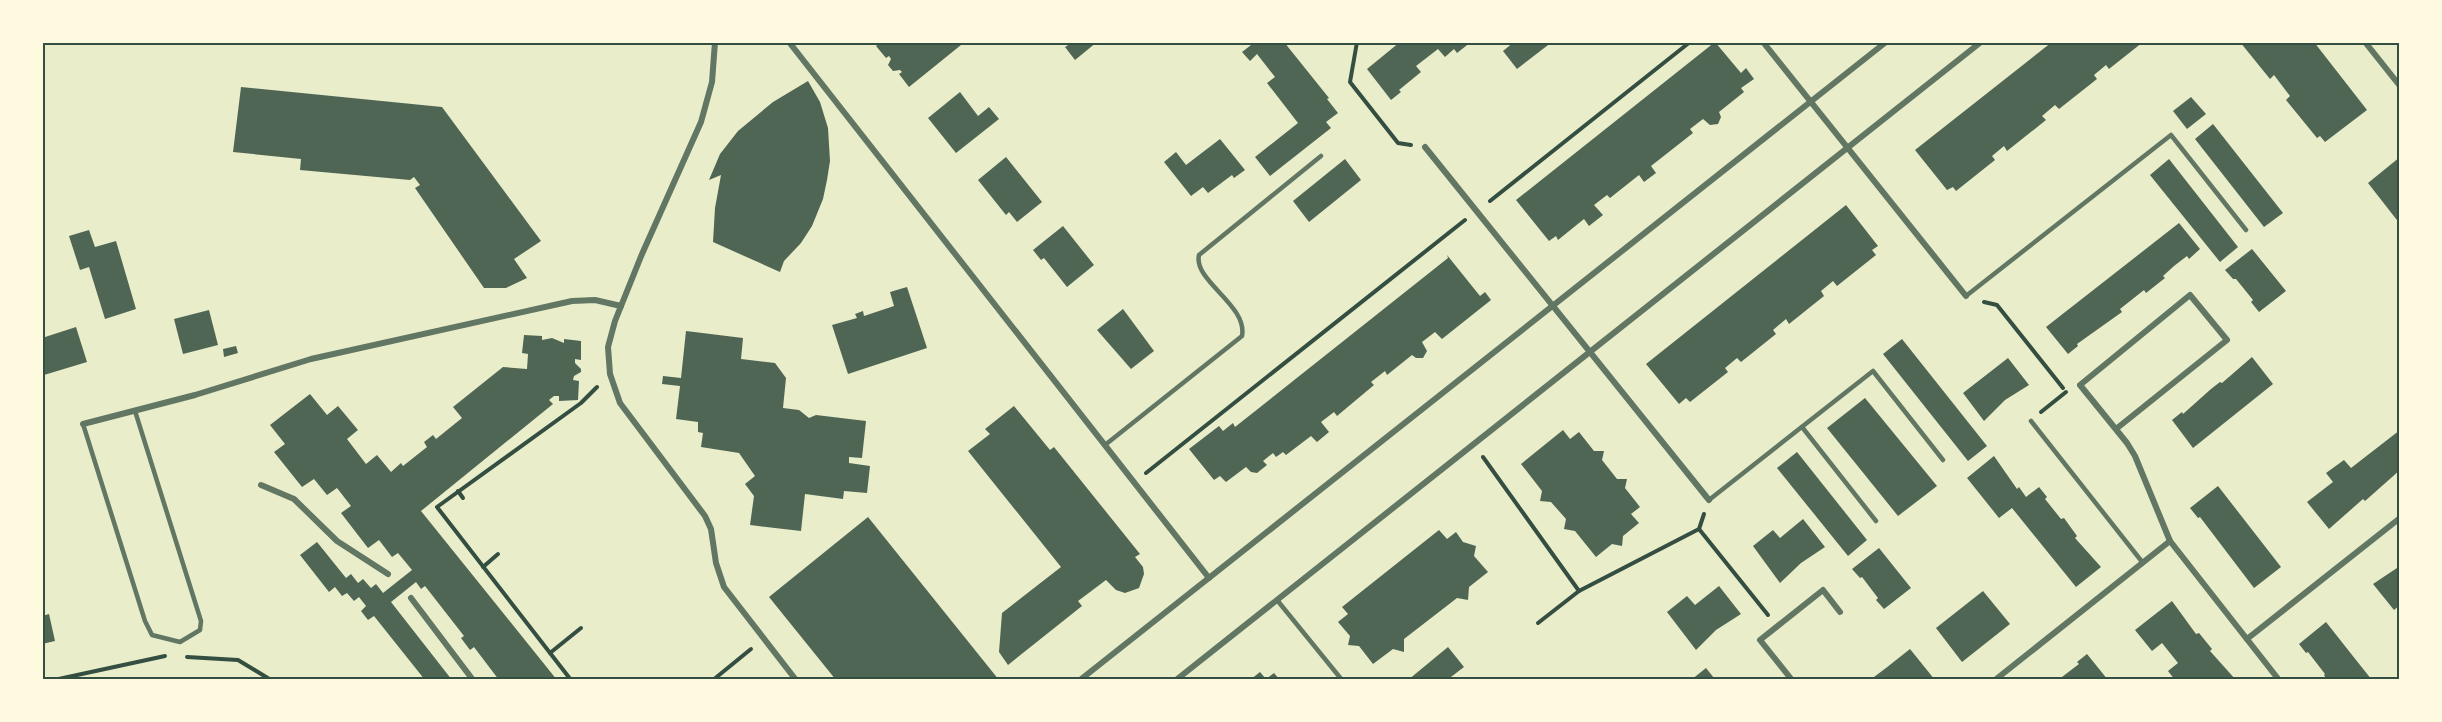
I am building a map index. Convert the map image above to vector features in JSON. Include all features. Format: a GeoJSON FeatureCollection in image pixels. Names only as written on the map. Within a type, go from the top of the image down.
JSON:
{"type":"FeatureCollection","features":[{"type":"Feature","properties":{"kind":"street"},"geometry":{"type":"LineString","coordinates":[[715,42],[712,82],[701,122],[621,306],[608,347],[610,374],[613,388],[627,414],[705,516],[711,529],[716,563],[724,587],[796,680]]}},
{"type":"Feature","properties":{"kind":"street"},"geometry":{"type":"LineString","coordinates":[[789,42],[1209,578]]}},
{"type":"Feature","properties":{"kind":"street"},"geometry":{"type":"LineString","coordinates":[[1763,42],[1966,296]]}},
{"type":"Feature","properties":{"kind":"street"},"geometry":{"type":"LineString","coordinates":[[1080,680],[1886,42]]}},
{"type":"Feature","properties":{"kind":"street"},"geometry":{"type":"LineString","coordinates":[[1176,680],[1981,42]]}},
{"type":"Feature","properties":{"kind":"street"},"geometry":{"type":"LineString","coordinates":[[2365,42],[2400,86]]}},
{"type":"Feature","properties":{"kind":"street"},"geometry":{"type":"LineString","coordinates":[[1425,147],[1709,500]]}},
{"type":"Feature","properties":{"kind":"street"},"geometry":{"type":"LineString","coordinates":[[2116,429],[2227,340],[2190,295],[2080,385],[2127,443],[2143,471],[2170,542],[2279,680]]}},
{"type":"Feature","properties":{"kind":"street"},"geometry":{"type":"LineString","coordinates":[[83,424],[195,395],[311,359],[561,303],[595,300],[621,306]]}},
{"type":"Feature","properties":{"kind":"street"},"geometry":{"type":"LineString","coordinates":[[261,485],[294,499],[337,541],[388,574]]}},
{"type":"Feature","properties":{"kind":"street"},"geometry":{"type":"LineString","coordinates":[[2247,639],[2400,518]]}},
{"type":"Feature","properties":{"kind":"street"},"geometry":{"type":"LineString","coordinates":[[1995,680],[2170,542]]}},
{"type":"Feature","properties":{"kind":"street"},"geometry":{"type":"LineString","coordinates":[[1792,680],[1760,640],[1823,590],[1840,612]]}},
{"type":"Feature","properties":{"kind":"street"},"geometry":{"type":"LineString","coordinates":[[411,598],[473,680]]}},
{"type":"Feature","properties":{"kind":"lane"},"geometry":{"type":"LineString","coordinates":[[1966,296],[2171,135],[2246,230]]}},
{"type":"Feature","properties":{"kind":"lane"},"geometry":{"type":"LineString","coordinates":[[1105,445],[1242,336],[1240,319],[1200,268],[1198,255],[1321,156]]}},
{"type":"Feature","properties":{"kind":"lane"},"geometry":{"type":"LineString","coordinates":[[1709,500],[1873,371],[1943,460]]}},
{"type":"Feature","properties":{"kind":"lane"},"geometry":{"type":"LineString","coordinates":[[83,424],[145,621],[152,635],[180,642],[200,630],[201,621],[135,411]]}},
{"type":"Feature","properties":{"kind":"lane"},"geometry":{"type":"LineString","coordinates":[[2031,421],[2143,562]]}},
{"type":"Feature","properties":{"kind":"lane"},"geometry":{"type":"LineString","coordinates":[[1802,427],[1876,521]]}},
{"type":"Feature","properties":{"kind":"lane"},"geometry":{"type":"LineString","coordinates":[[1277,600],[1342,680]]}},
{"type":"Feature","properties":{"kind":"path"},"geometry":{"type":"LineString","coordinates":[[1357,42],[1350,82],[1398,143],[1425,147]]}},
{"type":"Feature","properties":{"kind":"path"},"geometry":{"type":"LineString","coordinates":[[1134,482],[1690,42]]}},
{"type":"Feature","properties":{"kind":"path"},"geometry":{"type":"LineString","coordinates":[[1966,296],[1997,305],[2066,392]]}},
{"type":"Feature","properties":{"kind":"path"},"geometry":{"type":"LineString","coordinates":[[571,680],[437,507],[581,403],[610,374]]}},
{"type":"Feature","properties":{"kind":"path"},"geometry":{"type":"LineString","coordinates":[[2031,421],[2066,392],[2080,385]]}},
{"type":"Feature","properties":{"kind":"path"},"geometry":{"type":"LineString","coordinates":[[1473,444],[1579,591]]}},
{"type":"Feature","properties":{"kind":"path"},"geometry":{"type":"LineString","coordinates":[[458,491],[463,498]]}},
{"type":"Feature","properties":{"kind":"path"},"geometry":{"type":"LineString","coordinates":[[1538,623],[1579,591],[1699,529],[1709,500]]}},
{"type":"Feature","properties":{"kind":"path"},"geometry":{"type":"LineString","coordinates":[[1699,529],[1777,627]]}},
{"type":"Feature","properties":{"kind":"path"},"geometry":{"type":"LineString","coordinates":[[483,567],[498,554]]}},
{"type":"Feature","properties":{"kind":"path"},"geometry":{"type":"LineString","coordinates":[[550,653],[581,628]]}},
{"type":"Feature","properties":{"kind":"path"},"geometry":{"type":"LineString","coordinates":[[712,680],[764,639]]}},
{"type":"Feature","properties":{"kind":"path"},"geometry":{"type":"LineString","coordinates":[[54,680],[160,656],[168,657]]}},
{"type":"Feature","properties":{"kind":"path"},"geometry":{"type":"LineString","coordinates":[[184,657],[238,660],[271,680]]}},
{"type":"Feature","properties":{"kind":"building"},"geometry":{"type":"Polygon","coordinates":[[[881,42],[958,42],[961,45],[909,87],[899,74],[902,72],[893,71],[888,65],[891,59],[889,56],[886,58],[876,46],[881,42]]]}},
{"type":"Feature","properties":{"kind":"building"},"geometry":{"type":"Polygon","coordinates":[[[1073,42],[1097,42],[1075,60],[1065,47],[1073,42]]]}},
{"type":"Feature","properties":{"kind":"building"},"geometry":{"type":"Polygon","coordinates":[[[1255,42],[1284,42],[1329,98],[1327,99],[1338,113],[1326,122],[1331,128],[1270,176],[1255,157],[1298,123],[1267,83],[1275,77],[1257,54],[1250,61],[1242,52],[1255,42]]]}},
{"type":"Feature","properties":{"kind":"building"},"geometry":{"type":"Polygon","coordinates":[[[1400,42],[1471,42],[1457,53],[1454,49],[1445,57],[1438,49],[1416,66],[1421,72],[1399,90],[1401,92],[1391,100],[1367,69],[1400,42]]]}},
{"type":"Feature","properties":{"kind":"building"},"geometry":{"type":"Polygon","coordinates":[[[1514,42],[1552,42],[1517,69],[1503,51],[1514,42]]]}},
{"type":"Feature","properties":{"kind":"building"},"geometry":{"type":"Polygon","coordinates":[[[1715,42],[1741,73],[1746,68],[1754,79],[1741,88],[1744,92],[1719,112],[1721,117],[1718,124],[1710,125],[1703,119],[1690,129],[1693,133],[1651,166],[1656,173],[1644,182],[1639,175],[1610,198],[1607,195],[1594,205],[1603,215],[1589,226],[1584,219],[1558,240],[1556,236],[1549,241],[1516,200],[1715,42]]]}},
{"type":"Feature","properties":{"kind":"building"},"geometry":{"type":"Polygon","coordinates":[[[2052,42],[2143,42],[2109,69],[2106,65],[2094,75],[2097,79],[2059,109],[2055,105],[2042,116],[2046,120],[2007,151],[2004,146],[1992,156],[1995,160],[1956,191],[1953,187],[1947,190],[1915,150],[2052,42]]]}},
{"type":"Feature","properties":{"kind":"building"},"geometry":{"type":"Polygon","coordinates":[[[2240,42],[2314,42],[2367,110],[2325,142],[2320,136],[2317,138],[2286,100],[2290,96],[2274,75],[2270,79],[2240,42]]]}},
{"type":"Feature","properties":{"kind":"building"},"geometry":{"type":"Polygon","coordinates":[[[808,81],[820,102],[828,128],[830,161],[823,199],[812,226],[801,243],[784,261],[780,272],[713,242],[715,208],[721,175],[709,180],[720,154],[738,131],[773,102],[808,81]]]}},
{"type":"Feature","properties":{"kind":"building"},"geometry":{"type":"Polygon","coordinates":[[[241,87],[442,107],[541,241],[514,259],[527,278],[506,288],[484,288],[415,188],[420,185],[414,177],[410,180],[300,170],[301,159],[233,152],[241,87]]]}},
{"type":"Feature","properties":{"kind":"building"},"geometry":{"type":"Polygon","coordinates":[[[960,92],[978,116],[989,107],[999,119],[956,153],[928,118],[960,92]]]}},
{"type":"Feature","properties":{"kind":"building"},"geometry":{"type":"Polygon","coordinates":[[[2191,97],[2206,114],[2187,129],[2173,111],[2191,97]]]}},
{"type":"Feature","properties":{"kind":"building"},"geometry":{"type":"Polygon","coordinates":[[[2213,124],[2283,213],[2264,227],[2195,139],[2213,124]]]}},
{"type":"Feature","properties":{"kind":"building"},"geometry":{"type":"Polygon","coordinates":[[[1220,139],[1245,170],[1234,178],[1232,175],[1208,193],[1203,187],[1191,196],[1164,162],[1176,152],[1186,165],[1220,139]]]}},
{"type":"Feature","properties":{"kind":"building"},"geometry":{"type":"Polygon","coordinates":[[[1006,157],[1042,202],[1017,222],[1009,212],[1006,215],[978,180],[1006,157]]]}},
{"type":"Feature","properties":{"kind":"building"},"geometry":{"type":"Polygon","coordinates":[[[2400,157],[2400,224],[2368,183],[2400,157]]]}},
{"type":"Feature","properties":{"kind":"building"},"geometry":{"type":"Polygon","coordinates":[[[1345,159],[1361,180],[1309,222],[1293,201],[1345,159]]]}},
{"type":"Feature","properties":{"kind":"building"},"geometry":{"type":"Polygon","coordinates":[[[2169,159],[2238,247],[2220,262],[2150,175],[2169,159]]]}},
{"type":"Feature","properties":{"kind":"building"},"geometry":{"type":"Polygon","coordinates":[[[1846,205],[1878,246],[1872,250],[1876,255],[1837,286],[1833,281],[1821,291],[1824,296],[1789,324],[1786,319],[1773,330],[1776,334],[1741,362],[1737,358],[1725,368],[1728,372],[1690,402],[1686,398],[1679,404],[1646,364],[1846,205]]]}},
{"type":"Feature","properties":{"kind":"building"},"geometry":{"type":"Polygon","coordinates":[[[2179,223],[2200,249],[2189,259],[2187,256],[2174,266],[2163,276],[2165,278],[2146,293],[2144,290],[2120,309],[2122,312],[2077,344],[2078,346],[2068,354],[2046,327],[2179,223]]]}},
{"type":"Feature","properties":{"kind":"building"},"geometry":{"type":"Polygon","coordinates":[[[1063,226],[1094,265],[1067,287],[1044,258],[1041,260],[1033,250],[1063,226]]]}},
{"type":"Feature","properties":{"kind":"building"},"geometry":{"type":"Polygon","coordinates":[[[89,230],[95,247],[116,241],[136,309],[105,319],[89,267],[80,270],[69,236],[89,230]]]}},
{"type":"Feature","properties":{"kind":"building"},"geometry":{"type":"Polygon","coordinates":[[[2252,249],[2286,291],[2259,312],[2251,302],[2253,300],[2236,279],[2233,279],[2225,270],[2252,249]]]}},
{"type":"Feature","properties":{"kind":"building"},"geometry":{"type":"Polygon","coordinates":[[[1447,255],[1480,296],[1485,292],[1491,300],[1442,339],[1435,332],[1422,342],[1427,351],[1423,358],[1416,358],[1412,355],[1387,375],[1385,371],[1371,382],[1374,385],[1337,416],[1334,412],[1321,422],[1329,432],[1317,442],[1311,436],[1286,455],[1283,452],[1276,457],[1273,453],[1263,461],[1267,465],[1257,473],[1251,472],[1246,467],[1226,482],[1220,476],[1214,480],[1189,449],[1219,426],[1223,431],[1233,423],[1235,427],[1448,258],[1447,255]]]}},
{"type":"Feature","properties":{"kind":"building"},"geometry":{"type":"Polygon","coordinates":[[[907,287],[927,348],[848,374],[832,325],[857,318],[855,314],[863,311],[864,316],[894,306],[890,292],[907,287]]]}},
{"type":"Feature","properties":{"kind":"building"},"geometry":{"type":"Polygon","coordinates":[[[1123,309],[1154,351],[1131,369],[1097,330],[1123,309]]]}},
{"type":"Feature","properties":{"kind":"building"},"geometry":{"type":"Polygon","coordinates":[[[209,310],[218,345],[183,354],[174,319],[209,310]]]}},
{"type":"Feature","properties":{"kind":"building"},"geometry":{"type":"Polygon","coordinates":[[[76,327],[87,362],[44,375],[42,338],[76,327]]]}},
{"type":"Feature","properties":{"kind":"building"},"geometry":{"type":"Polygon","coordinates":[[[686,331],[743,338],[741,359],[775,363],[786,378],[783,408],[799,410],[809,418],[816,415],[866,421],[862,458],[849,457],[849,463],[870,466],[867,493],[844,491],[843,499],[805,494],[801,531],[750,525],[754,496],[745,484],[755,476],[739,453],[701,447],[703,433],[698,432],[698,422],[676,419],[680,386],[662,384],[663,376],[681,378],[686,331]]]}},
{"type":"Feature","properties":{"kind":"building"},"geometry":{"type":"Polygon","coordinates":[[[524,335],[542,336],[542,340],[552,338],[564,343],[564,339],[581,341],[581,360],[575,359],[575,363],[581,372],[574,376],[573,380],[579,381],[578,400],[559,401],[559,396],[554,396],[549,400],[553,404],[421,511],[557,680],[499,680],[474,647],[470,650],[461,638],[464,636],[425,586],[421,589],[416,582],[391,602],[452,680],[425,680],[374,616],[368,620],[361,611],[366,606],[359,597],[354,601],[347,593],[342,596],[335,587],[329,592],[300,555],[317,542],[346,578],[351,574],[358,583],[363,579],[371,588],[376,584],[383,593],[412,570],[398,553],[392,557],[379,540],[368,548],[341,513],[351,506],[337,488],[327,495],[314,479],[302,487],[274,452],[285,444],[270,425],[310,394],[327,415],[338,406],[358,430],[347,439],[366,464],[377,455],[391,472],[401,463],[403,466],[427,447],[424,442],[433,435],[436,439],[462,418],[453,407],[503,367],[527,369],[528,354],[522,353],[524,335]]]}},
{"type":"Feature","properties":{"kind":"building"},"geometry":{"type":"Polygon","coordinates":[[[1902,339],[1987,446],[1968,461],[1883,354],[1902,339]]]}},
{"type":"Feature","properties":{"kind":"building"},"geometry":{"type":"Polygon","coordinates":[[[236,346],[238,353],[224,357],[223,349],[236,346]]]}},
{"type":"Feature","properties":{"kind":"building"},"geometry":{"type":"Polygon","coordinates":[[[2252,357],[2273,384],[2193,448],[2172,420],[2182,412],[2183,414],[2252,357]]]}},
{"type":"Feature","properties":{"kind":"building"},"geometry":{"type":"Polygon","coordinates":[[[2008,358],[2029,385],[2005,400],[1984,421],[1963,393],[2008,358]]]}},
{"type":"Feature","properties":{"kind":"building"},"geometry":{"type":"Polygon","coordinates":[[[1865,398],[1937,486],[1898,516],[1827,428],[1865,398]]]}},
{"type":"Feature","properties":{"kind":"building"},"geometry":{"type":"Polygon","coordinates":[[[1014,406],[1050,450],[1054,447],[1140,554],[1135,557],[1143,567],[1144,574],[1139,588],[1125,593],[1116,590],[1106,580],[1078,601],[1082,606],[1008,665],[999,652],[1002,613],[1061,567],[968,451],[990,434],[985,429],[1014,406]]]}},
{"type":"Feature","properties":{"kind":"building"},"geometry":{"type":"Polygon","coordinates":[[[1563,430],[1570,439],[1579,432],[1594,451],[1604,451],[1602,460],[1617,479],[1627,479],[1625,488],[1640,507],[1631,514],[1639,523],[1623,536],[1622,546],[1612,544],[1596,557],[1575,531],[1564,529],[1566,519],[1551,502],[1540,501],[1542,491],[1521,464],[1563,430]]]}},
{"type":"Feature","properties":{"kind":"building"},"geometry":{"type":"Polygon","coordinates":[[[2400,430],[2400,470],[2329,529],[2307,502],[2333,482],[2326,473],[2344,460],[2351,468],[2400,430]]]}},
{"type":"Feature","properties":{"kind":"building"},"geometry":{"type":"Polygon","coordinates":[[[1797,452],[1867,540],[1848,556],[1777,468],[1797,452]]]}},
{"type":"Feature","properties":{"kind":"building"},"geometry":{"type":"Polygon","coordinates":[[[1994,456],[2017,489],[2019,487],[2026,497],[2039,487],[2047,497],[2045,499],[2061,519],[2064,518],[2077,536],[2075,538],[2101,567],[2076,587],[2012,508],[1999,518],[1967,478],[1994,456]]]}},
{"type":"Feature","properties":{"kind":"building"},"geometry":{"type":"Polygon","coordinates":[[[2218,486],[2281,567],[2254,588],[2200,517],[2198,518],[2190,508],[2218,486]]]}},
{"type":"Feature","properties":{"kind":"building"},"geometry":{"type":"Polygon","coordinates":[[[868,517],[999,680],[836,680],[769,597],[868,517]]]}},
{"type":"Feature","properties":{"kind":"building"},"geometry":{"type":"Polygon","coordinates":[[[1803,519],[1825,547],[1801,563],[1780,583],[1753,546],[1773,530],[1780,538],[1803,519]]]}},
{"type":"Feature","properties":{"kind":"building"},"geometry":{"type":"Polygon","coordinates":[[[1439,530],[1447,539],[1456,532],[1463,542],[1476,546],[1474,556],[1488,572],[1469,587],[1468,600],[1457,598],[1404,639],[1404,652],[1393,649],[1373,664],[1359,646],[1348,645],[1350,636],[1338,622],[1348,614],[1342,607],[1439,530]]]}},
{"type":"Feature","properties":{"kind":"building"},"geometry":{"type":"Polygon","coordinates":[[[1879,548],[1911,588],[1884,609],[1862,577],[1860,578],[1852,569],[1879,548]]]}},
{"type":"Feature","properties":{"kind":"building"},"geometry":{"type":"Polygon","coordinates":[[[2400,566],[2400,605],[2394,610],[2373,584],[2400,566]]]}},
{"type":"Feature","properties":{"kind":"building"},"geometry":{"type":"Polygon","coordinates":[[[1719,586],[1741,614],[1716,630],[1696,650],[1667,612],[1687,596],[1695,605],[1719,586]]]}},
{"type":"Feature","properties":{"kind":"building"},"geometry":{"type":"Polygon","coordinates":[[[1983,591],[2010,624],[1962,662],[1936,628],[1983,591]]]}},
{"type":"Feature","properties":{"kind":"building"},"geometry":{"type":"Polygon","coordinates":[[[2172,601],[2196,634],[2199,633],[2212,649],[2210,651],[2236,680],[2175,680],[2168,671],[2178,663],[2162,643],[2152,651],[2135,630],[2172,601]]]}},
{"type":"Feature","properties":{"kind":"building"},"geometry":{"type":"Polygon","coordinates":[[[49,614],[55,641],[42,644],[42,616],[49,614]]]}},
{"type":"Feature","properties":{"kind":"building"},"geometry":{"type":"Polygon","coordinates":[[[2326,622],[2372,680],[2327,680],[2308,652],[2306,653],[2299,644],[2326,622]]]}},
{"type":"Feature","properties":{"kind":"building"},"geometry":{"type":"Polygon","coordinates":[[[1448,647],[1464,667],[1447,680],[1408,680],[1448,647]]]}},
{"type":"Feature","properties":{"kind":"building"},"geometry":{"type":"Polygon","coordinates":[[[1910,649],[1935,680],[1870,680],[1886,668],[1910,649]]]}},
{"type":"Feature","properties":{"kind":"building"},"geometry":{"type":"Polygon","coordinates":[[[2087,654],[2108,680],[2058,680],[2079,664],[2077,662],[2087,654]]]}},
{"type":"Feature","properties":{"kind":"building"},"geometry":{"type":"Polygon","coordinates":[[[1706,668],[1714,678],[1712,680],[1691,680],[1706,668]]]}},
{"type":"Feature","properties":{"kind":"building"},"geometry":{"type":"Polygon","coordinates":[[[1260,672],[1266,679],[1274,673],[1280,680],[1250,680],[1260,672]]]}}]}
